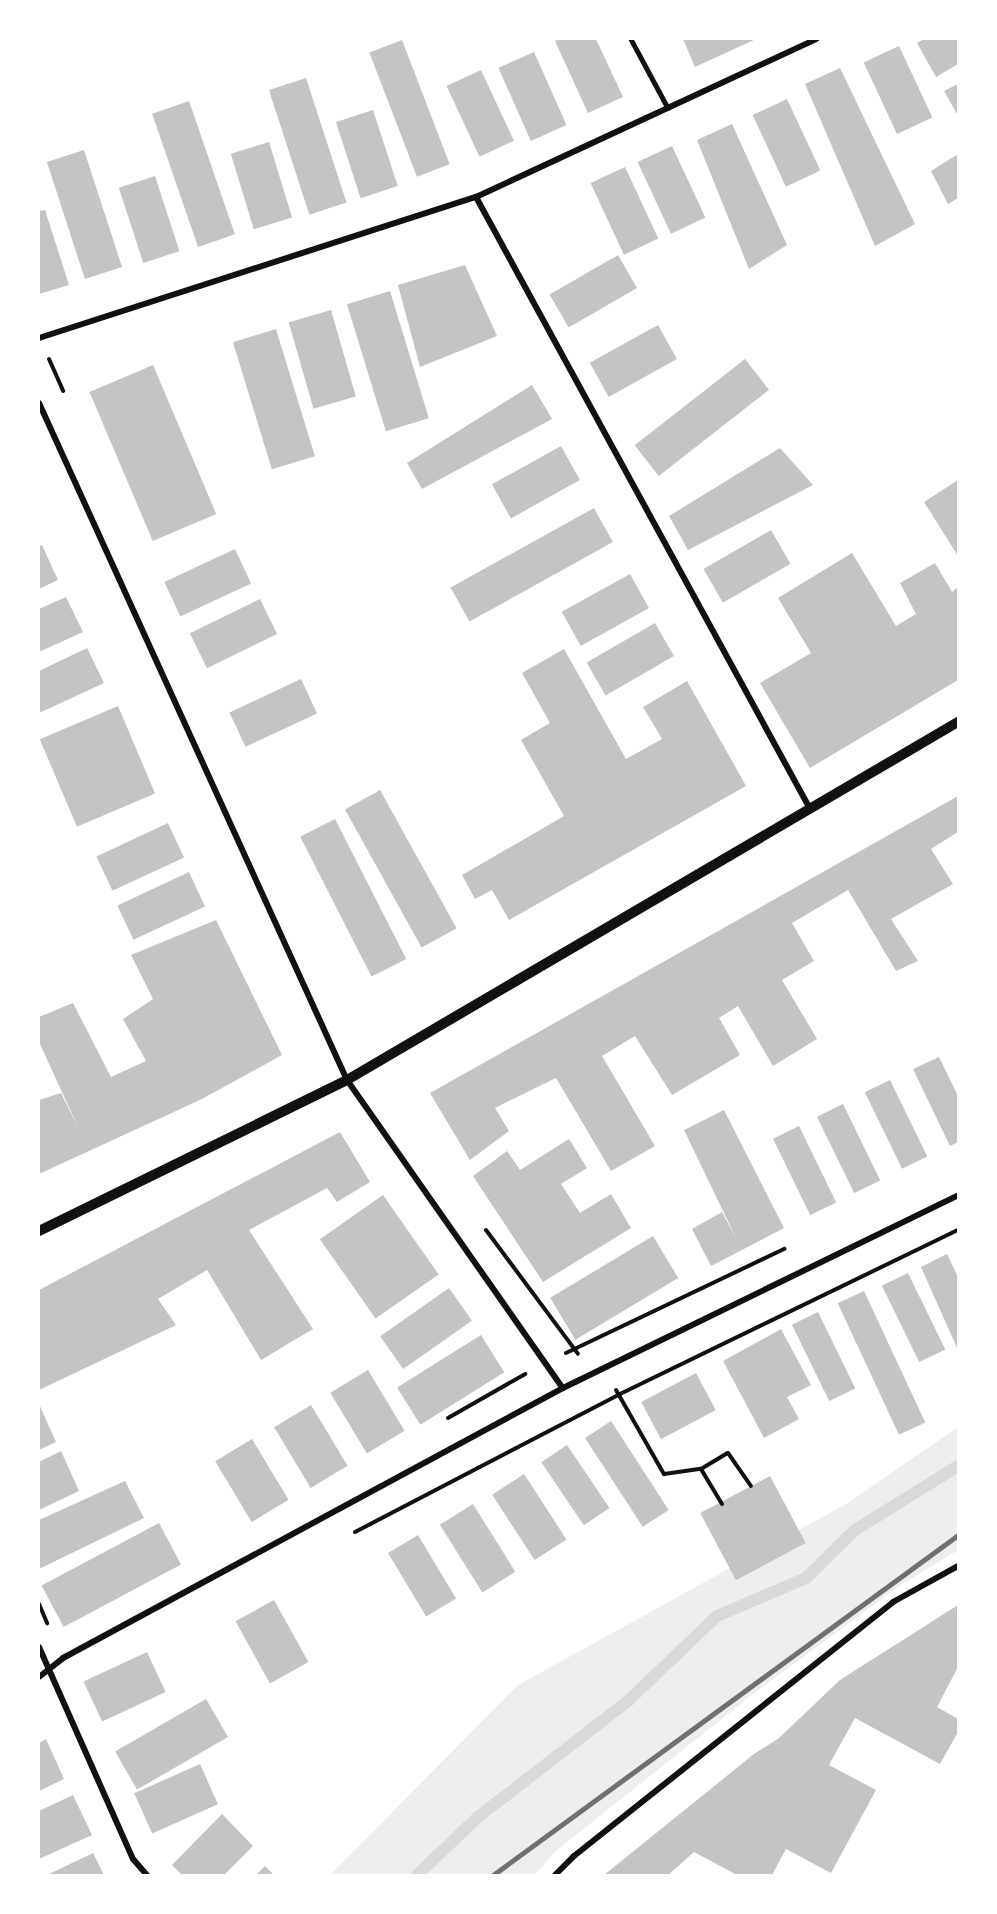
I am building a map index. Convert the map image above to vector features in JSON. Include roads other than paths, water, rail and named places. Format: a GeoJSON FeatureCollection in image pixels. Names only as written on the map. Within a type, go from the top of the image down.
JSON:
{"type":"FeatureCollection","features":[{"type":"Feature","properties":{"kind":"street"},"geometry":{"type":"LineString","coordinates":[[39,338],[476,197],[816,39]]}},
{"type":"Feature","properties":{"kind":"street"},"geometry":{"type":"LineString","coordinates":[[476,197],[809,807]]}},
{"type":"Feature","properties":{"kind":"street"},"geometry":{"type":"LineString","coordinates":[[39,403],[347,1080],[563,1388]]}},
{"type":"Feature","properties":{"kind":"street"},"geometry":{"type":"LineString","coordinates":[[39,1231],[347,1080],[809,807],[958,722]]}},
{"type":"Feature","properties":{"kind":"street"},"geometry":{"type":"LineString","coordinates":[[39,1677],[48,1667],[563,1388],[958,1195]]}},
{"type":"Feature","properties":{"kind":"street"},"geometry":{"type":"LineString","coordinates":[[555,1875],[574,1856],[893,1602],[958,1566]]}},
{"type":"Feature","properties":{"kind":"street"},"geometry":{"type":"LineString","coordinates":[[39,1647],[133,1859],[147,1875]]}},
{"type":"Feature","properties":{"kind":"lane"},"geometry":{"type":"LineString","coordinates":[[632,39],[668,108]]}},
{"type":"Feature","properties":{"kind":"waterway"},"geometry":{"type":"LineString","coordinates":[[417,1875],[478,1817],[628,1701],[717,1616],[806,1578],[855,1530],[958,1466]]}},
{"type":"Feature","properties":{"kind":"railway"},"geometry":{"type":"LineString","coordinates":[[493,1875],[958,1535]]}}]}
